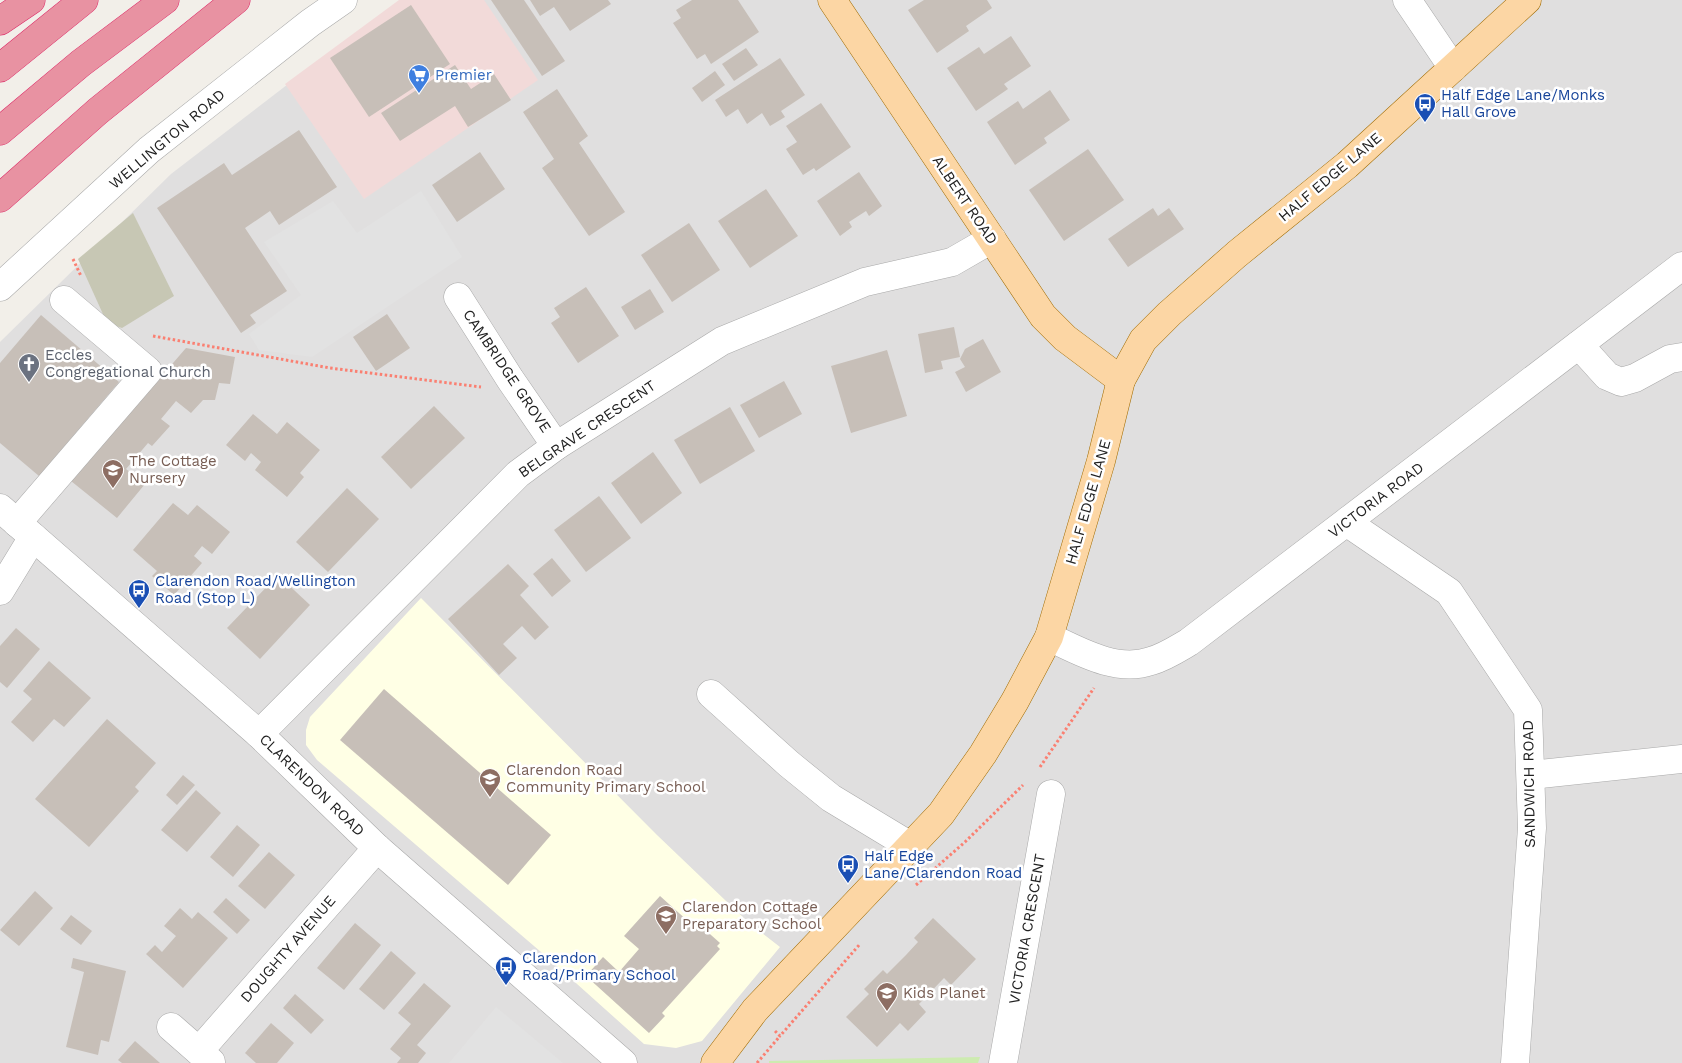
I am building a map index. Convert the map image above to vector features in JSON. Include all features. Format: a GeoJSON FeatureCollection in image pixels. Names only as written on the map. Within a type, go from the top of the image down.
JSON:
{"type":"FeatureCollection","features":[{"type":"Feature","properties":{"kind":"highway"},"geometry":{"type":"LineString","coordinates":[[0,21],[31,0]]}},
{"type":"Feature","properties":{"kind":"highway"},"geometry":{"type":"LineString","coordinates":[[0,68],[84,0]]}},
{"type":"Feature","properties":{"kind":"highway"},"geometry":{"type":"LineString","coordinates":[[0,130],[81,64],[165,0]]}},
{"type":"Feature","properties":{"kind":"highway"},"geometry":{"type":"LineString","coordinates":[[0,198],[98,111],[236,0]]}},
{"type":"Feature","properties":{"kind":"main road","name":"ALBERT ROAD"},"geometry":{"type":"LineString","coordinates":[[832,0],[1043,316],[1065,338],[1120,380]]}},
{"type":"Feature","properties":{"kind":"main road","name":"HALF EDGE LANE"},"geometry":{"type":"LineString","coordinates":[[715,1063],[755,1010],[829,931],[912,847],[941,814],[983,754],[1015,701],[1049,637],[1101,461],[1120,380],[1143,340],[1169,314],[1237,254],[1347,166],[1527,0]]}},
{"type":"Feature","properties":{"kind":"street","name":"WELLINGTON ROAD"},"geometry":{"type":"LineString","coordinates":[[0,287],[149,150],[342,0]]}},
{"type":"Feature","properties":{"kind":"street"},"geometry":{"type":"LineString","coordinates":[[1407,0],[1453,68]]}},
{"type":"Feature","properties":{"kind":"street","name":"BELGRAVE CRESCENT"},"geometry":{"type":"LineString","coordinates":[[258,734],[518,474],[556,446],[722,341],[865,282],[952,262],[992,239]]}},
{"type":"Feature","properties":{"kind":"street","name":"VICTORIA ROAD"},"geometry":{"type":"LineString","coordinates":[[1049,637],[1089,656],[1112,663],[1134,664],[1150,662],[1189,642],[1682,266]]}},
{"type":"Feature","properties":{"kind":"street"},"geometry":{"type":"LineString","coordinates":[[0,591],[17,523],[148,371],[74,292]]}},
{"type":"Feature","properties":{"kind":"street","name":"CAMBRIDGE GROVE"},"geometry":{"type":"LineString","coordinates":[[458,297],[510,379],[556,446]]}},
{"type":"Feature","properties":{"kind":"street"},"geometry":{"type":"LineString","coordinates":[[1579,344],[1607,376],[1621,382],[1635,378],[1670,359],[1682,357]]}},
{"type":"Feature","properties":{"kind":"street","name":"SANDWICH ROAD"},"geometry":{"type":"LineString","coordinates":[[1349,520],[1355,528],[1449,592],[1528,710],[1532,828],[1515,1063]]}},
{"type":"Feature","properties":{"kind":"street","name":"CLARENDON ROAD"},"geometry":{"type":"LineString","coordinates":[[17,523],[258,734],[377,848],[623,1063]]}},
{"type":"Feature","properties":{"kind":"street"},"geometry":{"type":"LineString","coordinates":[[711,694],[789,764],[831,798],[912,847]]}},
{"type":"Feature","properties":{"kind":"street"},"geometry":{"type":"LineString","coordinates":[[1531,775],[1682,759]]}},
{"type":"Feature","properties":{"kind":"street","name":"VICTORIA CRESCENT"},"geometry":{"type":"LineString","coordinates":[[1003,1063],[1051,794]]}},
{"type":"Feature","properties":{"kind":"street","name":"DOUGHTY AVENUE"},"geometry":{"type":"LineString","coordinates":[[171,1027],[206,1057],[377,848]]}},
{"type":"Feature","properties":{"kind":"path"},"geometry":{"type":"LineString","coordinates":[[60,231],[74,292]]}},
{"type":"Feature","properties":{"kind":"path"},"geometry":{"type":"LineString","coordinates":[[144,335],[330,368],[487,388],[510,379]]}},
{"type":"Feature","properties":{"kind":"path"},"geometry":{"type":"LineString","coordinates":[[1051,794],[1036,773],[1095,687],[1101,659]]}},
{"type":"Feature","properties":{"kind":"path"},"geometry":{"type":"LineString","coordinates":[[757,1063],[780,1036]]}},
{"type":"Feature","properties":{"kind":"shaded area"},"geometry":{"type":"Polygon","coordinates":[[[399,0],[484,0],[538,80],[364,199],[285,84],[399,0]]]}},
{"type":"Feature","properties":{"kind":"shaded area"},"geometry":{"type":"Polygon","coordinates":[[[404,0],[1682,0],[1682,1063],[0,1063],[0,342],[171,174],[322,58],[404,0]]]}},
{"type":"Feature","properties":{"kind":"shaded area"},"geometry":{"type":"Polygon","coordinates":[[[421,191],[462,257],[312,357],[259,350],[249,334],[301,295],[264,242],[333,201],[357,233],[421,191]]]}},
{"type":"Feature","properties":{"kind":"shaded area"},"geometry":{"type":"Polygon","coordinates":[[[133,213],[174,296],[122,328],[107,323],[78,259],[133,213]]]}},
{"type":"Feature","properties":{"kind":"shaded area","name":"Clarendon Road Community Primary School"},"geometry":{"type":"Polygon","coordinates":[[[421,598],[657,835],[748,922],[780,947],[702,1041],[676,1048],[644,1044],[548,958],[317,760],[306,745],[306,730],[310,717],[421,598]]]}},
{"type":"Feature","properties":{"kind":"shaded area"},"geometry":{"type":"Polygon","coordinates":[[[496,1007],[563,1063],[449,1063],[496,1007]]]}},
{"type":"Feature","properties":{"kind":"green space"},"geometry":{"type":"Polygon","coordinates":[[[980,1057],[978,1063],[769,1063],[769,1061],[980,1057]]]}},
{"type":"Feature","properties":{"kind":"building"},"geometry":{"type":"Polygon","coordinates":[[[491,0],[524,0],[565,61],[542,76],[491,0]]]}},
{"type":"Feature","properties":{"kind":"building"},"geometry":{"type":"Polygon","coordinates":[[[530,0],[608,0],[611,4],[570,31],[554,7],[540,16],[530,0]]]}},
{"type":"Feature","properties":{"kind":"building"},"geometry":{"type":"Polygon","coordinates":[[[692,0],[738,0],[759,32],[711,64],[705,54],[697,59],[673,23],[681,18],[676,10],[692,0]]]}},
{"type":"Feature","properties":{"kind":"building"},"geometry":{"type":"Polygon","coordinates":[[[924,0],[987,0],[992,8],[966,26],[969,31],[937,53],[908,10],[924,0]]]}},
{"type":"Feature","properties":{"kind":"building"},"geometry":{"type":"Polygon","coordinates":[[[411,5],[450,64],[369,117],[330,58],[411,5]]]}},
{"type":"Feature","properties":{"kind":"building"},"geometry":{"type":"Polygon","coordinates":[[[1011,36],[1031,66],[1004,84],[1008,89],[976,111],[947,68],[979,47],[984,54],[1011,36]]]}},
{"type":"Feature","properties":{"kind":"building"},"geometry":{"type":"Polygon","coordinates":[[[746,48],[758,65],[734,81],[722,64],[746,48]]]}},
{"type":"Feature","properties":{"kind":"building"},"geometry":{"type":"Polygon","coordinates":[[[780,58],[805,95],[781,111],[785,117],[770,126],[762,113],[747,124],[738,109],[726,117],[715,100],[780,58]]]}},
{"type":"Feature","properties":{"kind":"building"},"geometry":{"type":"Polygon","coordinates":[[[455,65],[471,89],[494,74],[511,100],[468,127],[455,106],[400,141],[381,113],[455,65]]]}},
{"type":"Feature","properties":{"kind":"building"},"geometry":{"type":"Polygon","coordinates":[[[715,71],[725,85],[702,102],[692,88],[715,71]]]}},
{"type":"Feature","properties":{"kind":"building"},"geometry":{"type":"Polygon","coordinates":[[[557,89],[588,136],[579,143],[625,212],[589,236],[542,168],[554,159],[523,112],[557,89]]]}},
{"type":"Feature","properties":{"kind":"building"},"geometry":{"type":"Polygon","coordinates":[[[1050,90],[1070,120],[1044,138],[1047,143],[1015,165],[987,122],[1018,101],[1023,109],[1050,90]]]}},
{"type":"Feature","properties":{"kind":"building"},"geometry":{"type":"Polygon","coordinates":[[[821,103],[851,147],[816,171],[814,168],[803,175],[786,149],[797,142],[786,126],[821,103]]]}},
{"type":"Feature","properties":{"kind":"building"},"geometry":{"type":"Polygon","coordinates":[[[299,130],[337,187],[279,225],[270,211],[245,228],[287,291],[250,315],[256,323],[241,333],[157,208],[224,163],[232,175],[299,130]]]}},
{"type":"Feature","properties":{"kind":"building"},"geometry":{"type":"Polygon","coordinates":[[[1088,149],[1124,200],[1064,241],[1029,190],[1088,149]]]}},
{"type":"Feature","properties":{"kind":"building"},"geometry":{"type":"Polygon","coordinates":[[[480,152],[505,189],[457,222],[432,185],[480,152]]]}},
{"type":"Feature","properties":{"kind":"building"},"geometry":{"type":"Polygon","coordinates":[[[859,172],[882,206],[869,216],[866,211],[849,222],[852,227],[840,236],[817,201],[859,172]]]}},
{"type":"Feature","properties":{"kind":"building"},"geometry":{"type":"Polygon","coordinates":[[[766,189],[798,236],[750,268],[718,221],[766,189]]]}},
{"type":"Feature","properties":{"kind":"building"},"geometry":{"type":"Polygon","coordinates":[[[1153,208],[1158,216],[1169,208],[1184,229],[1128,267],[1108,239],[1153,208]]]}},
{"type":"Feature","properties":{"kind":"building"},"geometry":{"type":"Polygon","coordinates":[[[689,223],[720,270],[672,302],[641,255],[689,223]]]}},
{"type":"Feature","properties":{"kind":"building"},"geometry":{"type":"Polygon","coordinates":[[[586,287],[619,336],[578,363],[551,323],[560,317],[554,308],[586,287]]]}},
{"type":"Feature","properties":{"kind":"building"},"geometry":{"type":"Polygon","coordinates":[[[650,289],[664,312],[635,330],[621,307],[650,289]]]}},
{"type":"Feature","properties":{"kind":"building"},"geometry":{"type":"Polygon","coordinates":[[[387,314],[410,348],[376,371],[353,337],[387,314]]]}},
{"type":"Feature","properties":{"kind":"building"},"geometry":{"type":"Polygon","coordinates":[[[41,315],[119,382],[39,476],[0,443],[0,363],[41,315]]]}},
{"type":"Feature","properties":{"kind":"building"},"geometry":{"type":"Polygon","coordinates":[[[954,327],[960,357],[941,361],[943,369],[925,373],[918,334],[954,327]]]}},
{"type":"Feature","properties":{"kind":"building"},"geometry":{"type":"Polygon","coordinates":[[[983,339],[1001,372],[966,392],[955,372],[965,367],[960,359],[965,349],[983,339]]]}},
{"type":"Feature","properties":{"kind":"building"},"geometry":{"type":"Polygon","coordinates":[[[186,348],[235,357],[230,384],[219,383],[215,400],[203,400],[191,413],[176,401],[161,419],[170,426],[152,446],[148,443],[126,469],[145,484],[117,518],[71,481],[186,348]]]}},
{"type":"Feature","properties":{"kind":"building"},"geometry":{"type":"Polygon","coordinates":[[[887,350],[907,416],[851,433],[831,366],[887,350]]]}},
{"type":"Feature","properties":{"kind":"building"},"geometry":{"type":"Polygon","coordinates":[[[784,381],[802,414],[759,438],[740,405],[784,381]]]}},
{"type":"Feature","properties":{"kind":"building"},"geometry":{"type":"Polygon","coordinates":[[[434,406],[465,438],[411,489],[381,457],[434,406]]]}},
{"type":"Feature","properties":{"kind":"building"},"geometry":{"type":"Polygon","coordinates":[[[730,407],[755,451],[700,484],[674,440],[730,407]]]}},
{"type":"Feature","properties":{"kind":"building"},"geometry":{"type":"Polygon","coordinates":[[[253,414],[277,434],[287,422],[320,450],[300,473],[304,477],[287,497],[255,470],[261,462],[251,453],[245,461],[226,445],[253,414]]]}},
{"type":"Feature","properties":{"kind":"building"},"geometry":{"type":"Polygon","coordinates":[[[653,452],[682,493],[641,524],[611,483],[653,452]]]}},
{"type":"Feature","properties":{"kind":"building"},"geometry":{"type":"Polygon","coordinates":[[[347,488],[379,519],[328,572],[296,542],[347,488]]]}},
{"type":"Feature","properties":{"kind":"building"},"geometry":{"type":"Polygon","coordinates":[[[599,496],[631,538],[586,572],[554,530],[599,496]]]}},
{"type":"Feature","properties":{"kind":"building"},"geometry":{"type":"Polygon","coordinates":[[[173,503],[188,515],[197,505],[230,532],[212,554],[202,546],[194,556],[202,563],[174,595],[152,576],[157,571],[133,550],[173,503]]]}},
{"type":"Feature","properties":{"kind":"building"},"geometry":{"type":"Polygon","coordinates":[[[552,558],[571,581],[552,597],[533,574],[552,558]]]}},
{"type":"Feature","properties":{"kind":"building"},"geometry":{"type":"Polygon","coordinates":[[[508,564],[529,586],[520,595],[549,627],[535,640],[522,626],[503,644],[517,658],[499,675],[448,619],[508,564]]]}},
{"type":"Feature","properties":{"kind":"building"},"geometry":{"type":"Polygon","coordinates":[[[278,575],[310,605],[260,659],[227,628],[278,575]]]}},
{"type":"Feature","properties":{"kind":"building"},"geometry":{"type":"Polygon","coordinates":[[[16,628],[40,649],[7,688],[0,682],[0,646],[16,628]]]}},
{"type":"Feature","properties":{"kind":"building"},"geometry":{"type":"Polygon","coordinates":[[[49,661],[91,698],[64,727],[54,719],[33,742],[11,722],[32,699],[23,691],[49,661]]]}},
{"type":"Feature","properties":{"kind":"building"},"geometry":{"type":"Polygon","coordinates":[[[384,689],[551,835],[508,885],[340,740],[384,689]]]}},
{"type":"Feature","properties":{"kind":"building"},"geometry":{"type":"Polygon","coordinates":[[[107,719],[156,763],[135,787],[139,791],[89,847],[35,799],[107,719]]]}},
{"type":"Feature","properties":{"kind":"building"},"geometry":{"type":"Polygon","coordinates":[[[183,775],[195,785],[177,805],[166,795],[183,775]]]}},
{"type":"Feature","properties":{"kind":"building"},"geometry":{"type":"Polygon","coordinates":[[[196,790],[221,813],[187,852],[161,830],[196,790]]]}},
{"type":"Feature","properties":{"kind":"building"},"geometry":{"type":"Polygon","coordinates":[[[237,825],[260,845],[233,877],[210,857],[237,825]]]}},
{"type":"Feature","properties":{"kind":"building"},"geometry":{"type":"Polygon","coordinates":[[[269,852],[295,875],[265,909],[238,886],[269,852]]]}},
{"type":"Feature","properties":{"kind":"building"},"geometry":{"type":"Polygon","coordinates":[[[35,891],[53,908],[19,946],[0,930],[35,891]]]}},
{"type":"Feature","properties":{"kind":"building"},"geometry":{"type":"Polygon","coordinates":[[[660,896],[699,931],[702,927],[720,943],[717,946],[720,949],[662,1013],[665,1016],[649,1033],[586,976],[603,957],[619,972],[639,949],[624,936],[660,896]]]}},
{"type":"Feature","properties":{"kind":"building"},"geometry":{"type":"Polygon","coordinates":[[[226,898],[250,920],[237,934],[213,912],[226,898]]]}},
{"type":"Feature","properties":{"kind":"building"},"geometry":{"type":"Polygon","coordinates":[[[180,908],[192,919],[198,912],[228,938],[183,988],[146,954],[155,945],[162,952],[176,936],[164,926],[180,908]]]}},
{"type":"Feature","properties":{"kind":"building"},"geometry":{"type":"Polygon","coordinates":[[[71,915],[92,931],[81,945],[60,929],[71,915]]]}},
{"type":"Feature","properties":{"kind":"building"},"geometry":{"type":"Polygon","coordinates":[[[933,918],[976,959],[951,985],[944,978],[919,1004],[926,1012],[908,1031],[900,1023],[877,1047],[846,1017],[869,994],[864,989],[883,970],[887,974],[906,955],[918,942],[914,938],[933,918]]]}},
{"type":"Feature","properties":{"kind":"building"},"geometry":{"type":"Polygon","coordinates":[[[355,923],[381,945],[344,990],[317,968],[355,923]]]}},
{"type":"Feature","properties":{"kind":"building"},"geometry":{"type":"Polygon","coordinates":[[[391,951],[416,973],[384,1010],[359,989],[391,951]]]}},
{"type":"Feature","properties":{"kind":"building"},"geometry":{"type":"Polygon","coordinates":[[[73,958],[126,971],[109,1042],[101,1040],[98,1055],[66,1047],[84,972],[71,968],[73,958]]]}},
{"type":"Feature","properties":{"kind":"building"},"geometry":{"type":"Polygon","coordinates":[[[424,983],[451,1006],[417,1045],[426,1053],[418,1063],[397,1063],[401,1058],[390,1049],[411,1024],[398,1013],[424,983]]]}},
{"type":"Feature","properties":{"kind":"building"},"geometry":{"type":"Polygon","coordinates":[[[295,994],[324,1020],[311,1034],[283,1008],[295,994]]]}},
{"type":"Feature","properties":{"kind":"building"},"geometry":{"type":"Polygon","coordinates":[[[271,1023],[294,1043],[277,1063],[256,1063],[245,1053],[271,1023]]]}},
{"type":"Feature","properties":{"kind":"building"},"geometry":{"type":"Polygon","coordinates":[[[135,1041],[160,1063],[122,1063],[118,1060],[135,1041]]]}},
{"type":"Feature","properties":{"kind":"place","name":"Premier"},"geometry":{"type":"Point","coordinates":[419,94]}},
{"type":"Feature","properties":{"kind":"place","name":"Half Edge Lane/Monks Hall Grove"},"geometry":{"type":"Point","coordinates":[1425,123]}},
{"type":"Feature","properties":{"kind":"place","name":"Eccles Congregational Church"},"geometry":{"type":"Point","coordinates":[29,383]}},
{"type":"Feature","properties":{"kind":"place","name":"The Cottage Nursery"},"geometry":{"type":"Point","coordinates":[113,489]}},
{"type":"Feature","properties":{"kind":"place","name":"Clarendon Road/Wellington Road (Stop L)"},"geometry":{"type":"Point","coordinates":[139,609]}},
{"type":"Feature","properties":{"kind":"place","name":"Clarendon Road Community Primary School"},"geometry":{"type":"Point","coordinates":[490,798]}},
{"type":"Feature","properties":{"kind":"place","name":"Half Edge Lane/Clarendon Road"},"geometry":{"type":"Point","coordinates":[848,884]}},
{"type":"Feature","properties":{"kind":"place","name":"Clarendon Cottage Preparatory School"},"geometry":{"type":"Point","coordinates":[666,935]}},
{"type":"Feature","properties":{"kind":"place","name":"Clarendon Road/Primary School"},"geometry":{"type":"Point","coordinates":[506,986]}},
{"type":"Feature","properties":{"kind":"place","name":"Kids Planet"},"geometry":{"type":"Point","coordinates":[887,1012]}}]}
